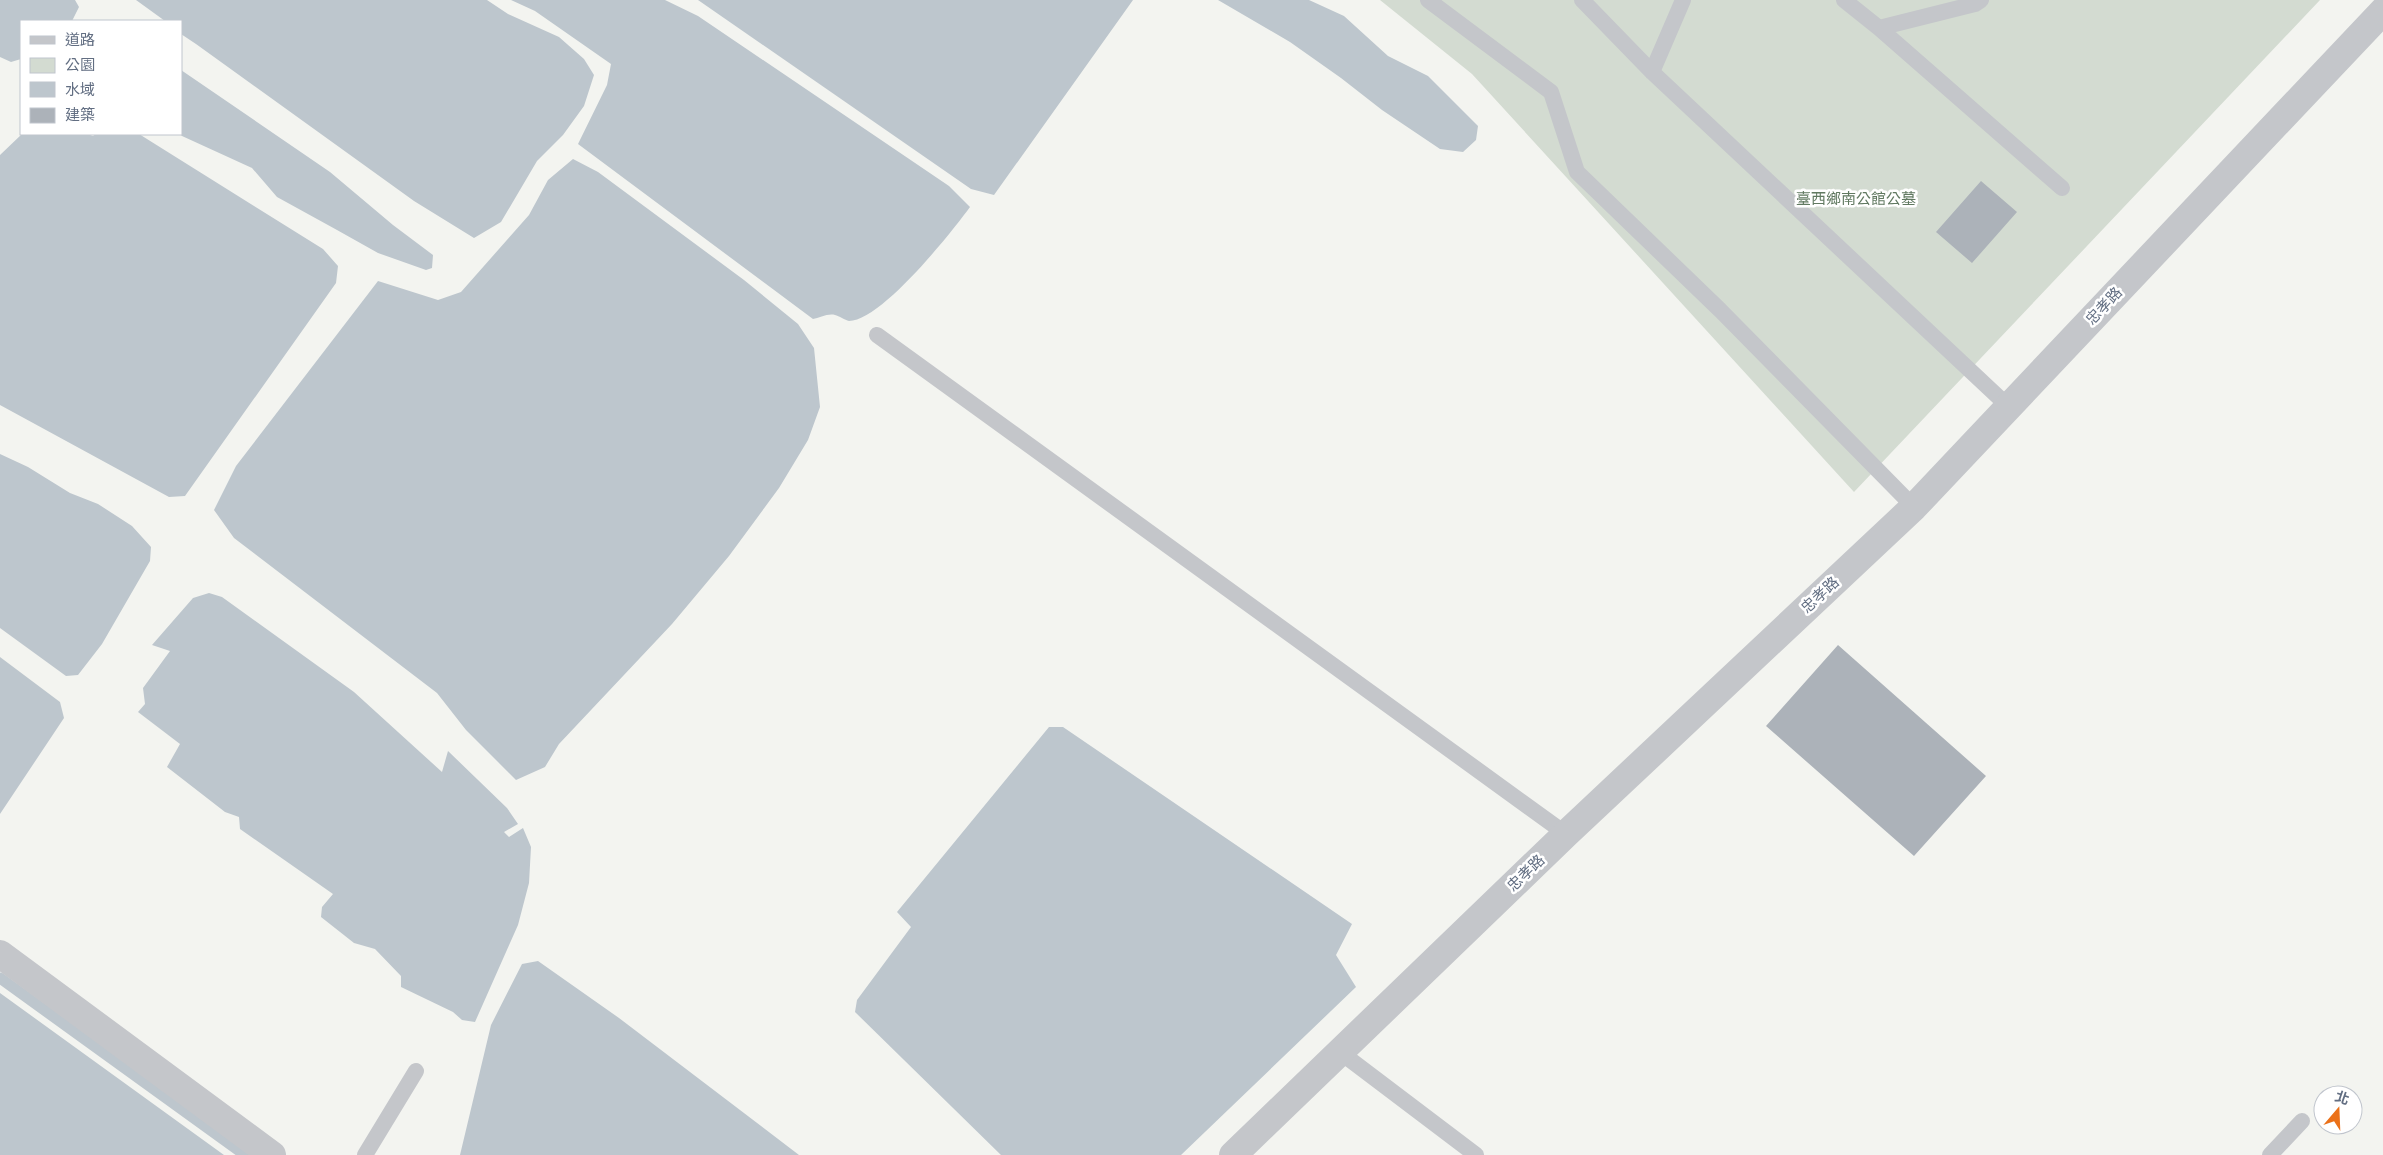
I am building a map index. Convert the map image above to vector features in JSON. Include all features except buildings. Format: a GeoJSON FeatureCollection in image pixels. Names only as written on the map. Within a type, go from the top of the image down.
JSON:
{"type":"FeatureCollection","features":[{"type":"Feature","properties":{"kind":"street","name":"忠孝路"},"geometry":{"type":"LineString","coordinates":[[1233,1155],[1566,834],[1914,507],[2383,11]]}},
{"type":"Feature","properties":{"kind":"street"},"geometry":{"type":"LineString","coordinates":[[0,954],[272,1155]]}},
{"type":"Feature","properties":{"kind":"lane"},"geometry":{"type":"LineString","coordinates":[[1428,0],[1551,92],[1576,172],[1720,310],[1914,507]]}},
{"type":"Feature","properties":{"kind":"lane"},"geometry":{"type":"LineString","coordinates":[[1582,0],[1652,72],[2008,407]]}},
{"type":"Feature","properties":{"kind":"lane"},"geometry":{"type":"LineString","coordinates":[[1652,72],[1683,0]]}},
{"type":"Feature","properties":{"kind":"lane"},"geometry":{"type":"LineString","coordinates":[[1844,0],[1879,28],[2062,188]]}},
{"type":"Feature","properties":{"kind":"lane"},"geometry":{"type":"LineString","coordinates":[[1879,28],[1975,4],[1981,0]]}},
{"type":"Feature","properties":{"kind":"lane"},"geometry":{"type":"LineString","coordinates":[[876,335],[1566,834]]}},
{"type":"Feature","properties":{"kind":"lane"},"geometry":{"type":"LineString","coordinates":[[1340,1052],[1476,1155]]}},
{"type":"Feature","properties":{"kind":"lane"},"geometry":{"type":"LineString","coordinates":[[365,1155],[416,1071]]}},
{"type":"Feature","properties":{"kind":"lane"},"geometry":{"type":"LineString","coordinates":[[2270,1155],[2302,1122]]}},
{"type":"Feature","properties":{"kind":"green space","name":"臺西鄉南公館公墓"},"geometry":{"type":"Polygon","coordinates":[[[1380,0],[2320,0],[1854,492],[1472,74],[1380,0]]]}},
{"type":"Feature","properties":{"kind":"water"},"geometry":{"type":"Polygon","coordinates":[[[0,0],[75,0],[79,7],[72,20],[20,20],[20,59],[11,62],[0,57],[0,0]]]}},
{"type":"Feature","properties":{"kind":"water"},"geometry":{"type":"Polygon","coordinates":[[[136,0],[487,0],[508,14],[559,37],[584,59],[594,75],[584,106],[563,135],[537,161],[501,222],[474,238],[414,201],[182,35],[182,20],[164,20],[136,0]]]}},
{"type":"Feature","properties":{"kind":"water"},"geometry":{"type":"Polygon","coordinates":[[[511,0],[665,0],[698,16],[949,186],[970,207],[948,236],[914,274],[879,307],[863,317],[849,321],[832,315],[813,319],[578,144],[607,85],[611,64],[535,11],[511,0]]]}},
{"type":"Feature","properties":{"kind":"water"},"geometry":{"type":"Polygon","coordinates":[[[698,0],[1133,0],[994,195],[971,189],[698,0]]]}},
{"type":"Feature","properties":{"kind":"water"},"geometry":{"type":"Polygon","coordinates":[[[1218,0],[1309,0],[1344,16],[1388,56],[1428,76],[1478,126],[1476,140],[1463,152],[1440,149],[1382,110],[1290,42],[1218,0]]]}},
{"type":"Feature","properties":{"kind":"water"},"geometry":{"type":"Polygon","coordinates":[[[182,71],[330,172],[393,225],[433,255],[432,268],[426,270],[378,253],[277,197],[252,168],[182,136],[182,71]]]}},
{"type":"Feature","properties":{"kind":"water"},"geometry":{"type":"Polygon","coordinates":[[[21,135],[141,135],[323,249],[338,266],[336,283],[185,496],[169,497],[0,405],[0,155],[21,135]]]}},
{"type":"Feature","properties":{"kind":"water"},"geometry":{"type":"Polygon","coordinates":[[[573,159],[598,172],[744,280],[798,324],[814,348],[820,407],[808,440],[779,488],[729,556],[672,624],[559,744],[545,767],[516,780],[466,730],[437,693],[234,538],[214,510],[236,466],[378,281],[438,300],[461,292],[529,215],[548,180],[573,159]]]}},
{"type":"Feature","properties":{"kind":"water"},"geometry":{"type":"Polygon","coordinates":[[[0,454],[28,467],[70,493],[98,504],[132,526],[151,547],[150,561],[102,644],[78,675],[66,676],[0,628],[0,454]]]}},
{"type":"Feature","properties":{"kind":"water"},"geometry":{"type":"Polygon","coordinates":[[[209,593],[222,597],[354,692],[442,772],[448,751],[507,808],[518,824],[504,832],[509,837],[523,828],[531,847],[529,883],[518,925],[475,1022],[462,1020],[453,1012],[401,987],[401,976],[375,949],[354,943],[321,917],[322,907],[333,894],[240,829],[239,817],[225,812],[167,767],[180,744],[138,712],[145,704],[143,688],[170,651],[152,645],[193,598],[209,593]]]}},
{"type":"Feature","properties":{"kind":"water"},"geometry":{"type":"Polygon","coordinates":[[[0,657],[60,702],[64,718],[0,814],[0,657]]]}},
{"type":"Feature","properties":{"kind":"water"},"geometry":{"type":"Polygon","coordinates":[[[1049,727],[1063,727],[1352,924],[1336,955],[1356,987],[1181,1155],[1001,1155],[855,1012],[857,1000],[911,927],[897,912],[1049,727]]]}},
{"type":"Feature","properties":{"kind":"water"},"geometry":{"type":"Polygon","coordinates":[[[538,961],[619,1018],[799,1155],[460,1155],[491,1025],[522,964],[538,961]]]}},
{"type":"Feature","properties":{"kind":"water"},"geometry":{"type":"Polygon","coordinates":[[[0,993],[224,1155],[0,1155],[0,993]]]}},
{"type":"Feature","properties":{"kind":"waterway"},"geometry":{"type":"LineString","coordinates":[[0,978],[245,1155]]}}]}
